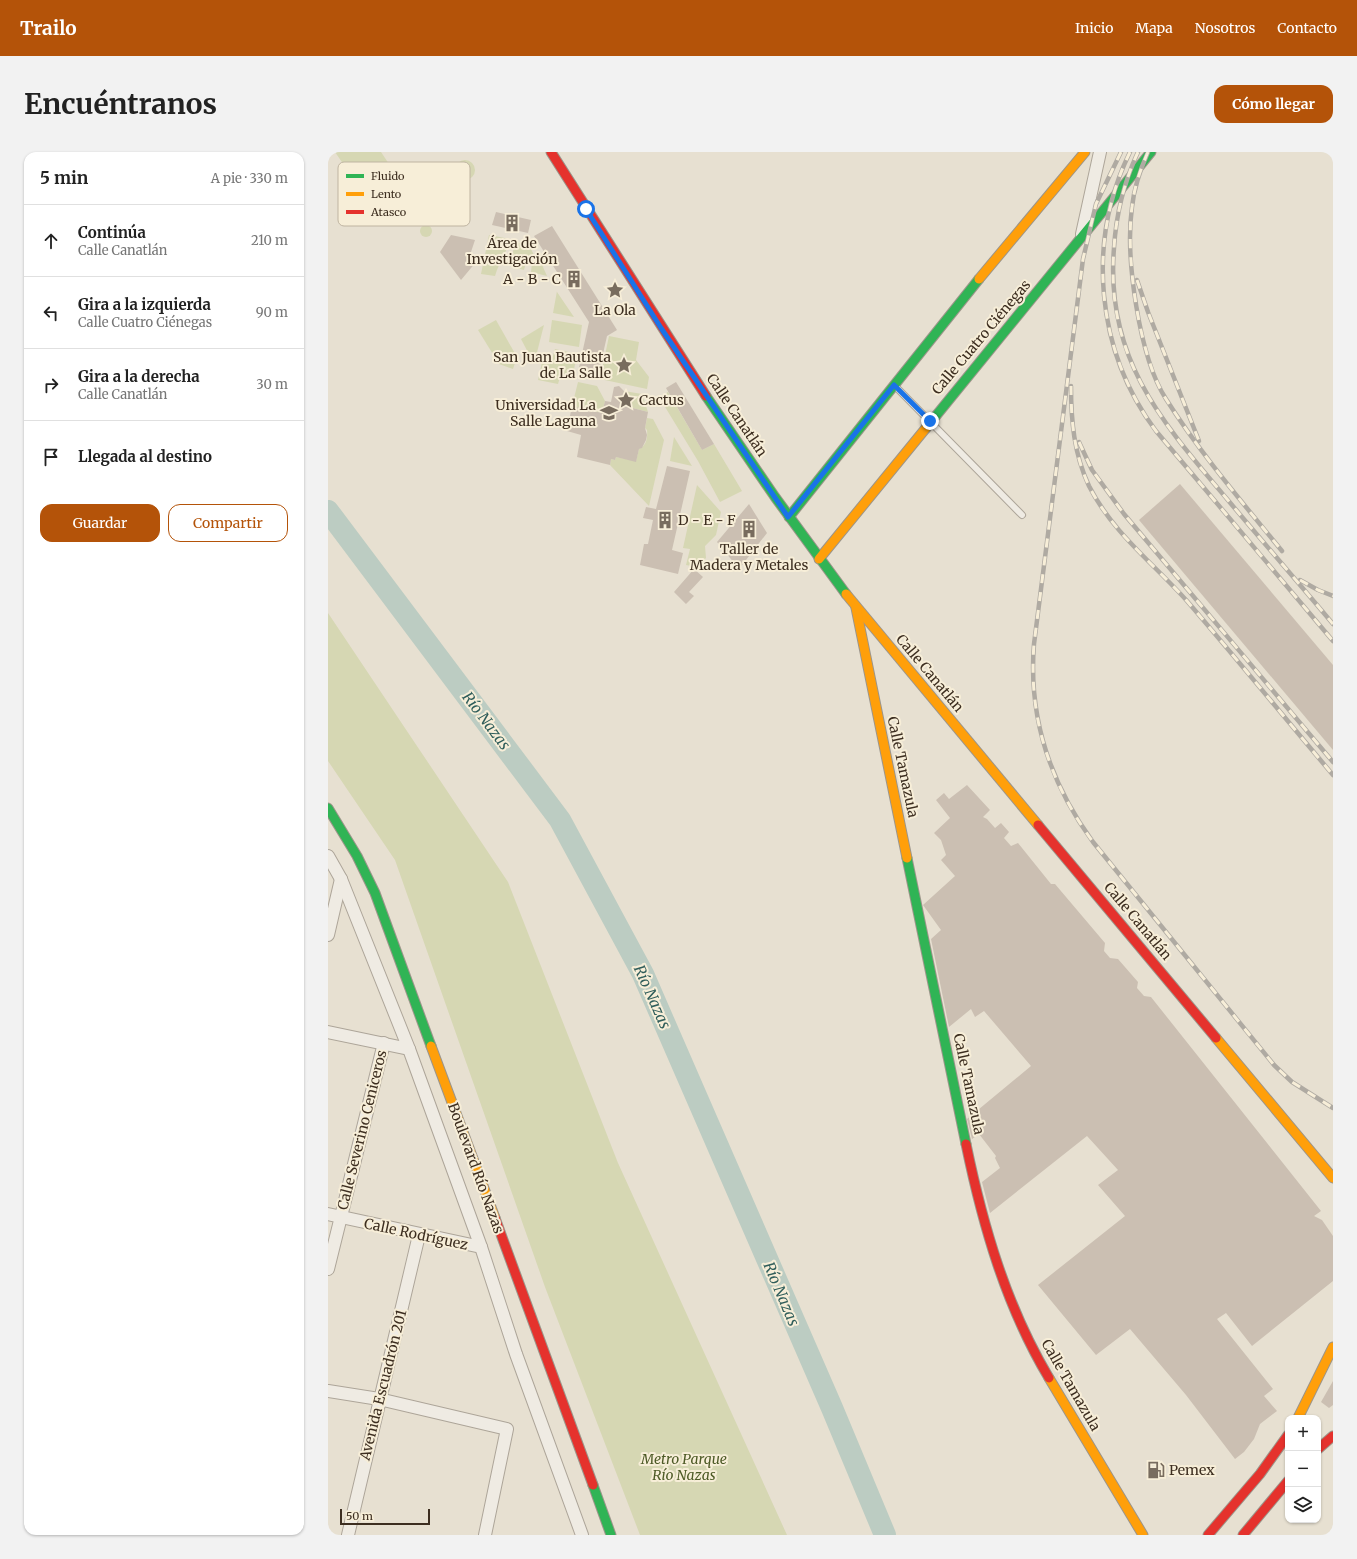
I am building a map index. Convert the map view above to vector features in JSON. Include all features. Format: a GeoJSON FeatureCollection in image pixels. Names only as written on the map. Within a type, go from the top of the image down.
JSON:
{"type":"FeatureCollection","features":[{"type":"Feature","properties":{"kind":"street","name":"Calle Canatlán"},"geometry":{"type":"LineString","coordinates":[[551,152],[661,328],[788,517],[819,559],[856,607],[1333,1178]]}},
{"type":"Feature","properties":{"kind":"street"},"geometry":{"type":"LineString","coordinates":[[788,517],[989,267],[1085,152]]}},
{"type":"Feature","properties":{"kind":"street"},"geometry":{"type":"LineString","coordinates":[[1081,237],[1100,152]]}},
{"type":"Feature","properties":{"kind":"street","name":"Calle Cuatro Ciénegas"},"geometry":{"type":"LineString","coordinates":[[819,559],[930,421],[1151,152]]}},
{"type":"Feature","properties":{"kind":"street","name":"Calle Tamazula"},"geometry":{"type":"LineString","coordinates":[[856,607],[971,1167],[989,1241],[1008,1296],[1045,1371],[1143,1535]]}},
{"type":"Feature","properties":{"kind":"street","name":"Boulevard Río Nazas"},"geometry":{"type":"LineString","coordinates":[[328,808],[357,856],[375,893],[611,1535]]}},
{"type":"Feature","properties":{"kind":"street","name":"Boulevard Río Nazas"},"geometry":{"type":"LineString","coordinates":[[328,856],[341,879],[409,1049],[481,1247],[516,1354],[582,1535]]}},
{"type":"Feature","properties":{"kind":"street"},"geometry":{"type":"LineString","coordinates":[[328,935],[341,879]]}},
{"type":"Feature","properties":{"kind":"street"},"geometry":{"type":"LineString","coordinates":[[328,1032],[384,1043]]}},
{"type":"Feature","properties":{"kind":"street","name":"Calle Severino Ceniceros"},"geometry":{"type":"LineString","coordinates":[[328,1269],[384,1043],[409,1049]]}},
{"type":"Feature","properties":{"kind":"street","name":"Calle Rodríguez"},"geometry":{"type":"LineString","coordinates":[[328,1214],[419,1235],[481,1247]]}},
{"type":"Feature","properties":{"kind":"street","name":"Avenida Escuadrón 201"},"geometry":{"type":"LineString","coordinates":[[348,1535],[419,1235]]}},
{"type":"Feature","properties":{"kind":"street"},"geometry":{"type":"LineString","coordinates":[[1299,1415],[1333,1347]]}},
{"type":"Feature","properties":{"kind":"street"},"geometry":{"type":"LineString","coordinates":[[328,1391],[379,1399],[508,1429],[485,1535]]}},
{"type":"Feature","properties":{"kind":"street"},"geometry":{"type":"LineString","coordinates":[[1321,1446],[1333,1436]]}},
{"type":"Feature","properties":{"kind":"street"},"geometry":{"type":"LineString","coordinates":[[1208,1535],[1257,1478],[1277,1453],[1285,1440]]}},
{"type":"Feature","properties":{"kind":"street"},"geometry":{"type":"LineString","coordinates":[[1243,1535],[1285,1485]]}},
{"type":"Feature","properties":{"kind":"lane"},"geometry":{"type":"LineString","coordinates":[[894,385],[1022,515]]}},
{"type":"Feature","properties":{"kind":"green space"},"geometry":{"type":"Polygon","coordinates":[[[335,152],[381,152],[388,162],[342,162],[335,152]]]}},
{"type":"Feature","properties":{"kind":"green space"},"geometry":{"type":"Polygon","coordinates":[[[465,160],[469,161],[472,163],[474,166],[474,174],[470,178],[470,162],[460,162],[465,160]]]}},
{"type":"Feature","properties":{"kind":"green space"},"geometry":{"type":"Polygon","coordinates":[[[423,226],[429,226],[432,229],[432,233],[428,237],[424,237],[420,233],[420,229],[423,226]]]}},
{"type":"Feature","properties":{"kind":"green space"},"geometry":{"type":"Polygon","coordinates":[[[489,235],[510,239],[495,276],[481,274],[489,235]]]}},
{"type":"Feature","properties":{"kind":"green space"},"geometry":{"type":"Polygon","coordinates":[[[515,242],[529,245],[534,255],[527,259],[524,270],[510,266],[515,242]]]}},
{"type":"Feature","properties":{"kind":"green space"},"geometry":{"type":"Polygon","coordinates":[[[539,258],[547,276],[531,272],[532,262],[539,258]]]}},
{"type":"Feature","properties":{"kind":"green space"},"geometry":{"type":"Polygon","coordinates":[[[557,292],[574,317],[553,313],[557,292]]]}},
{"type":"Feature","properties":{"kind":"green space"},"geometry":{"type":"Polygon","coordinates":[[[496,320],[517,357],[513,369],[499,364],[478,330],[496,320]]]}},
{"type":"Feature","properties":{"kind":"green space"},"geometry":{"type":"Polygon","coordinates":[[[552,320],[582,325],[579,347],[549,342],[552,320]]]}},
{"type":"Feature","properties":{"kind":"green space"},"geometry":{"type":"Polygon","coordinates":[[[544,325],[534,364],[521,339],[544,325]]]}},
{"type":"Feature","properties":{"kind":"green space"},"geometry":{"type":"Polygon","coordinates":[[[609,336],[639,342],[636,360],[649,377],[647,389],[600,379],[609,336]]]}},
{"type":"Feature","properties":{"kind":"green space"},"geometry":{"type":"Polygon","coordinates":[[[555,349],[577,354],[573,375],[561,374],[558,384],[538,380],[543,358],[552,359],[555,349]]]}},
{"type":"Feature","properties":{"kind":"green space"},"geometry":{"type":"Polygon","coordinates":[[[578,382],[597,386],[605,401],[602,413],[572,406],[578,382]]]}},
{"type":"Feature","properties":{"kind":"green space"},"geometry":{"type":"Polygon","coordinates":[[[624,391],[642,394],[648,412],[621,405],[624,391]]]}},
{"type":"Feature","properties":{"kind":"green space"},"geometry":{"type":"Polygon","coordinates":[[[668,392],[702,450],[714,444],[742,491],[720,502],[698,461],[659,397],[668,392]]]}},
{"type":"Feature","properties":{"kind":"green space"},"geometry":{"type":"Polygon","coordinates":[[[647,418],[653,419],[664,440],[649,506],[610,465],[611,459],[615,460],[616,457],[636,461],[639,449],[645,444],[647,439],[647,430],[645,428],[647,418]]]}},
{"type":"Feature","properties":{"kind":"green space"},"geometry":{"type":"Polygon","coordinates":[[[674,437],[692,466],[670,461],[674,437]]]}},
{"type":"Feature","properties":{"kind":"green space"},"geometry":{"type":"Polygon","coordinates":[[[697,485],[721,512],[716,535],[705,546],[706,558],[697,567],[686,565],[690,549],[683,548],[697,485]]]}},
{"type":"Feature","properties":{"kind":"green space","name":"Metro Parque Río Nazas"},"geometry":{"type":"Polygon","coordinates":[[[328,613],[508,882],[618,1163],[787,1535],[640,1535],[545,1287],[395,860],[328,761],[328,613]]]}},
{"type":"Feature","properties":{"kind":"building","name":"Área de Investigación"},"geometry":{"type":"Polygon","coordinates":[[[496,212],[531,220],[528,233],[492,225],[496,212]]]}},
{"type":"Feature","properties":{"kind":"building","name":"A - B - C"},"geometry":{"type":"Polygon","coordinates":[[[552,226],[617,330],[607,336],[598,376],[578,372],[589,322],[534,236],[552,226]]]}},
{"type":"Feature","properties":{"kind":"building"},"geometry":{"type":"Polygon","coordinates":[[[451,235],[475,240],[469,258],[476,262],[461,280],[440,252],[451,235]]]}},
{"type":"Feature","properties":{"kind":"building"},"geometry":{"type":"Polygon","coordinates":[[[676,382],[714,444],[702,450],[666,388],[676,382]]]}},
{"type":"Feature","properties":{"kind":"building"},"geometry":{"type":"Polygon","coordinates":[[[619,386],[624,391],[621,405],[648,412],[645,428],[647,435],[646,440],[642,448],[639,449],[636,462],[616,457],[615,460],[611,459],[610,465],[577,457],[581,435],[567,431],[572,406],[602,413],[605,401],[611,402],[614,387],[619,386]]]}},
{"type":"Feature","properties":{"kind":"building","name":"D - E - F"},"geometry":{"type":"Polygon","coordinates":[[[667,466],[690,471],[672,550],[683,553],[678,574],[640,565],[644,544],[648,544],[653,520],[643,518],[646,507],[656,509],[667,466]]]}},
{"type":"Feature","properties":{"kind":"building"},"geometry":{"type":"Polygon","coordinates":[[[1180,484],[1333,665],[1333,750],[1139,520],[1180,484]]]}},
{"type":"Feature","properties":{"kind":"building"},"geometry":{"type":"Polygon","coordinates":[[[749,504],[767,533],[739,569],[717,542],[749,504]]]}},
{"type":"Feature","properties":{"kind":"building"},"geometry":{"type":"Polygon","coordinates":[[[694,569],[703,577],[689,592],[694,596],[686,604],[674,592],[694,569]]]}},
{"type":"Feature","properties":{"kind":"building"},"geometry":{"type":"Polygon","coordinates":[[[967,785],[990,810],[983,817],[987,819],[995,828],[1001,823],[1009,832],[1004,838],[1011,846],[1018,843],[1051,884],[1055,884],[1105,943],[1104,951],[1110,958],[1118,959],[1138,982],[1137,988],[1144,996],[1151,997],[1321,1211],[1314,1216],[1322,1220],[1333,1236],[1333,1281],[1252,1346],[1226,1313],[1217,1319],[1273,1389],[1264,1396],[1277,1411],[1260,1424],[1254,1439],[1244,1452],[1235,1459],[1186,1395],[1130,1329],[1096,1355],[1038,1285],[1125,1216],[1098,1185],[1118,1170],[1087,1136],[990,1213],[982,1182],[1000,1168],[995,1158],[996,1156],[979,1134],[972,1139],[967,1119],[1031,1066],[984,1011],[975,1017],[971,1009],[949,1027],[931,939],[941,930],[923,905],[955,876],[941,860],[946,855],[941,840],[934,833],[950,818],[936,800],[944,793],[949,799],[967,785]]]}},
{"type":"Feature","properties":{"kind":"building"},"geometry":{"type":"Polygon","coordinates":[[[1333,1381],[1333,1405],[1329,1408],[1321,1402],[1333,1381]]]}},
{"type":"Feature","properties":{"kind":"waterway","name":"Río Nazas"},"geometry":{"type":"LineString","coordinates":[[328,511],[560,820],[643,974],[832,1408],[885,1535]]}},
{"type":"Feature","properties":{"kind":"railway"},"geometry":{"type":"LineString","coordinates":[[1121,152],[1096,204],[1083,259],[1034,644],[1033,671],[1039,724],[1045,749],[1054,773],[1065,797],[1093,842],[1274,1065],[1292,1082],[1333,1108]]}},
{"type":"Feature","properties":{"kind":"railway"},"geometry":{"type":"LineString","coordinates":[[1130,152],[1116,187],[1107,222],[1103,259],[1104,295],[1110,331],[1120,366],[1136,400],[1156,431],[1333,641]]}},
{"type":"Feature","properties":{"kind":"railway"},"geometry":{"type":"LineString","coordinates":[[1138,152],[1122,199],[1114,248],[1114,287],[1119,323],[1128,355],[1142,386],[1180,442],[1333,624]]}},
{"type":"Feature","properties":{"kind":"railway"},"geometry":{"type":"LineString","coordinates":[[1148,152],[1134,193],[1130,228],[1136,306],[1148,358],[1156,381],[1179,419],[1222,477],[1282,551]]}},
{"type":"Feature","properties":{"kind":"railway"},"geometry":{"type":"LineString","coordinates":[[1137,280],[1148,312],[1199,441]]}},
{"type":"Feature","properties":{"kind":"railway"},"geometry":{"type":"LineString","coordinates":[[1071,386],[1074,437],[1084,474],[1098,503],[1121,533],[1187,601],[1333,775]]}},
{"type":"Feature","properties":{"kind":"railway"},"geometry":{"type":"LineString","coordinates":[[1079,442],[1092,470],[1124,514],[1333,762]]}},
{"type":"Feature","properties":{"kind":"railway"},"geometry":{"type":"LineString","coordinates":[[1300,580],[1333,596]]}},
{"type":"Feature","properties":{"kind":"traffic: fast"},"geometry":{"type":"LineString","coordinates":[[926,428],[1151,152]]}},
{"type":"Feature","properties":{"kind":"traffic: fast"},"geometry":{"type":"LineString","coordinates":[[789,517],[979,279]]}},
{"type":"Feature","properties":{"kind":"traffic: fast"},"geometry":{"type":"LineString","coordinates":[[706,396],[775,497],[846,594]]}},
{"type":"Feature","properties":{"kind":"traffic: fast"},"geometry":{"type":"LineString","coordinates":[[328,808],[357,856],[375,893],[431,1046]]}},
{"type":"Feature","properties":{"kind":"traffic: fast"},"geometry":{"type":"LineString","coordinates":[[907,858],[966,1144]]}},
{"type":"Feature","properties":{"kind":"traffic: fast"},"geometry":{"type":"LineString","coordinates":[[593,1485],[611,1535]]}},
{"type":"Feature","properties":{"kind":"traffic: slow"},"geometry":{"type":"LineString","coordinates":[[979,279],[1085,152]]}},
{"type":"Feature","properties":{"kind":"traffic: slow"},"geometry":{"type":"LineString","coordinates":[[819,559],[926,428]]}},
{"type":"Feature","properties":{"kind":"traffic: slow"},"geometry":{"type":"LineString","coordinates":[[846,594],[1038,825]]}},
{"type":"Feature","properties":{"kind":"traffic: slow"},"geometry":{"type":"LineString","coordinates":[[856,608],[907,858]]}},
{"type":"Feature","properties":{"kind":"traffic: slow"},"geometry":{"type":"LineString","coordinates":[[1216,1038],[1333,1178]]}},
{"type":"Feature","properties":{"kind":"traffic: slow"},"geometry":{"type":"LineString","coordinates":[[431,1046],[495,1218]]}},
{"type":"Feature","properties":{"kind":"traffic: slow"},"geometry":{"type":"LineString","coordinates":[[1299,1415],[1333,1347]]}},
{"type":"Feature","properties":{"kind":"traffic: slow"},"geometry":{"type":"LineString","coordinates":[[1049,1378],[1143,1535]]}},
{"type":"Feature","properties":{"kind":"traffic: jam"},"geometry":{"type":"LineString","coordinates":[[551,152],[706,396]]}},
{"type":"Feature","properties":{"kind":"traffic: jam"},"geometry":{"type":"LineString","coordinates":[[1038,825],[1216,1038]]}},
{"type":"Feature","properties":{"kind":"traffic: jam"},"geometry":{"type":"LineString","coordinates":[[966,1144],[988,1235],[1008,1294],[1020,1323],[1049,1378]]}},
{"type":"Feature","properties":{"kind":"traffic: jam"},"geometry":{"type":"LineString","coordinates":[[495,1218],[593,1485]]}},
{"type":"Feature","properties":{"kind":"traffic: jam"},"geometry":{"type":"LineString","coordinates":[[1321,1446],[1333,1436]]}},
{"type":"Feature","properties":{"kind":"traffic: jam"},"geometry":{"type":"LineString","coordinates":[[1208,1535],[1260,1474],[1285,1439]]}},
{"type":"Feature","properties":{"kind":"traffic: jam"},"geometry":{"type":"LineString","coordinates":[[1243,1535],[1285,1485]]}},
{"type":"Feature","properties":{"kind":"place","name":"Área de Investigación"},"geometry":{"type":"Point","coordinates":[512,223]}},
{"type":"Feature","properties":{"kind":"place","name":"A - B - C"},"geometry":{"type":"Point","coordinates":[574,279]}},
{"type":"Feature","properties":{"kind":"place","name":"La Ola"},"geometry":{"type":"Point","coordinates":[615,290]}},
{"type":"Feature","properties":{"kind":"place","name":"San Juan Bautista de La Salle"},"geometry":{"type":"Point","coordinates":[624,365]}},
{"type":"Feature","properties":{"kind":"place","name":"Cactus"},"geometry":{"type":"Point","coordinates":[626,400]}},
{"type":"Feature","properties":{"kind":"place","name":"Universidad La Salle Laguna"},"geometry":{"type":"Point","coordinates":[609,413]}},
{"type":"Feature","properties":{"kind":"place","name":"D - E - F"},"geometry":{"type":"Point","coordinates":[665,520]}},
{"type":"Feature","properties":{"kind":"place","name":"Taller de Madera y Metales"},"geometry":{"type":"Point","coordinates":[749,529]}},
{"type":"Feature","properties":{"kind":"place","name":"Pemex"},"geometry":{"type":"Point","coordinates":[1156,1470]}},
{"type":"Feature","properties":{"kind":"route"},"geometry":{"type":"LineString","coordinates":[[586,209],[661,328],[788,517],[894,385],[930,421]]}}]}
